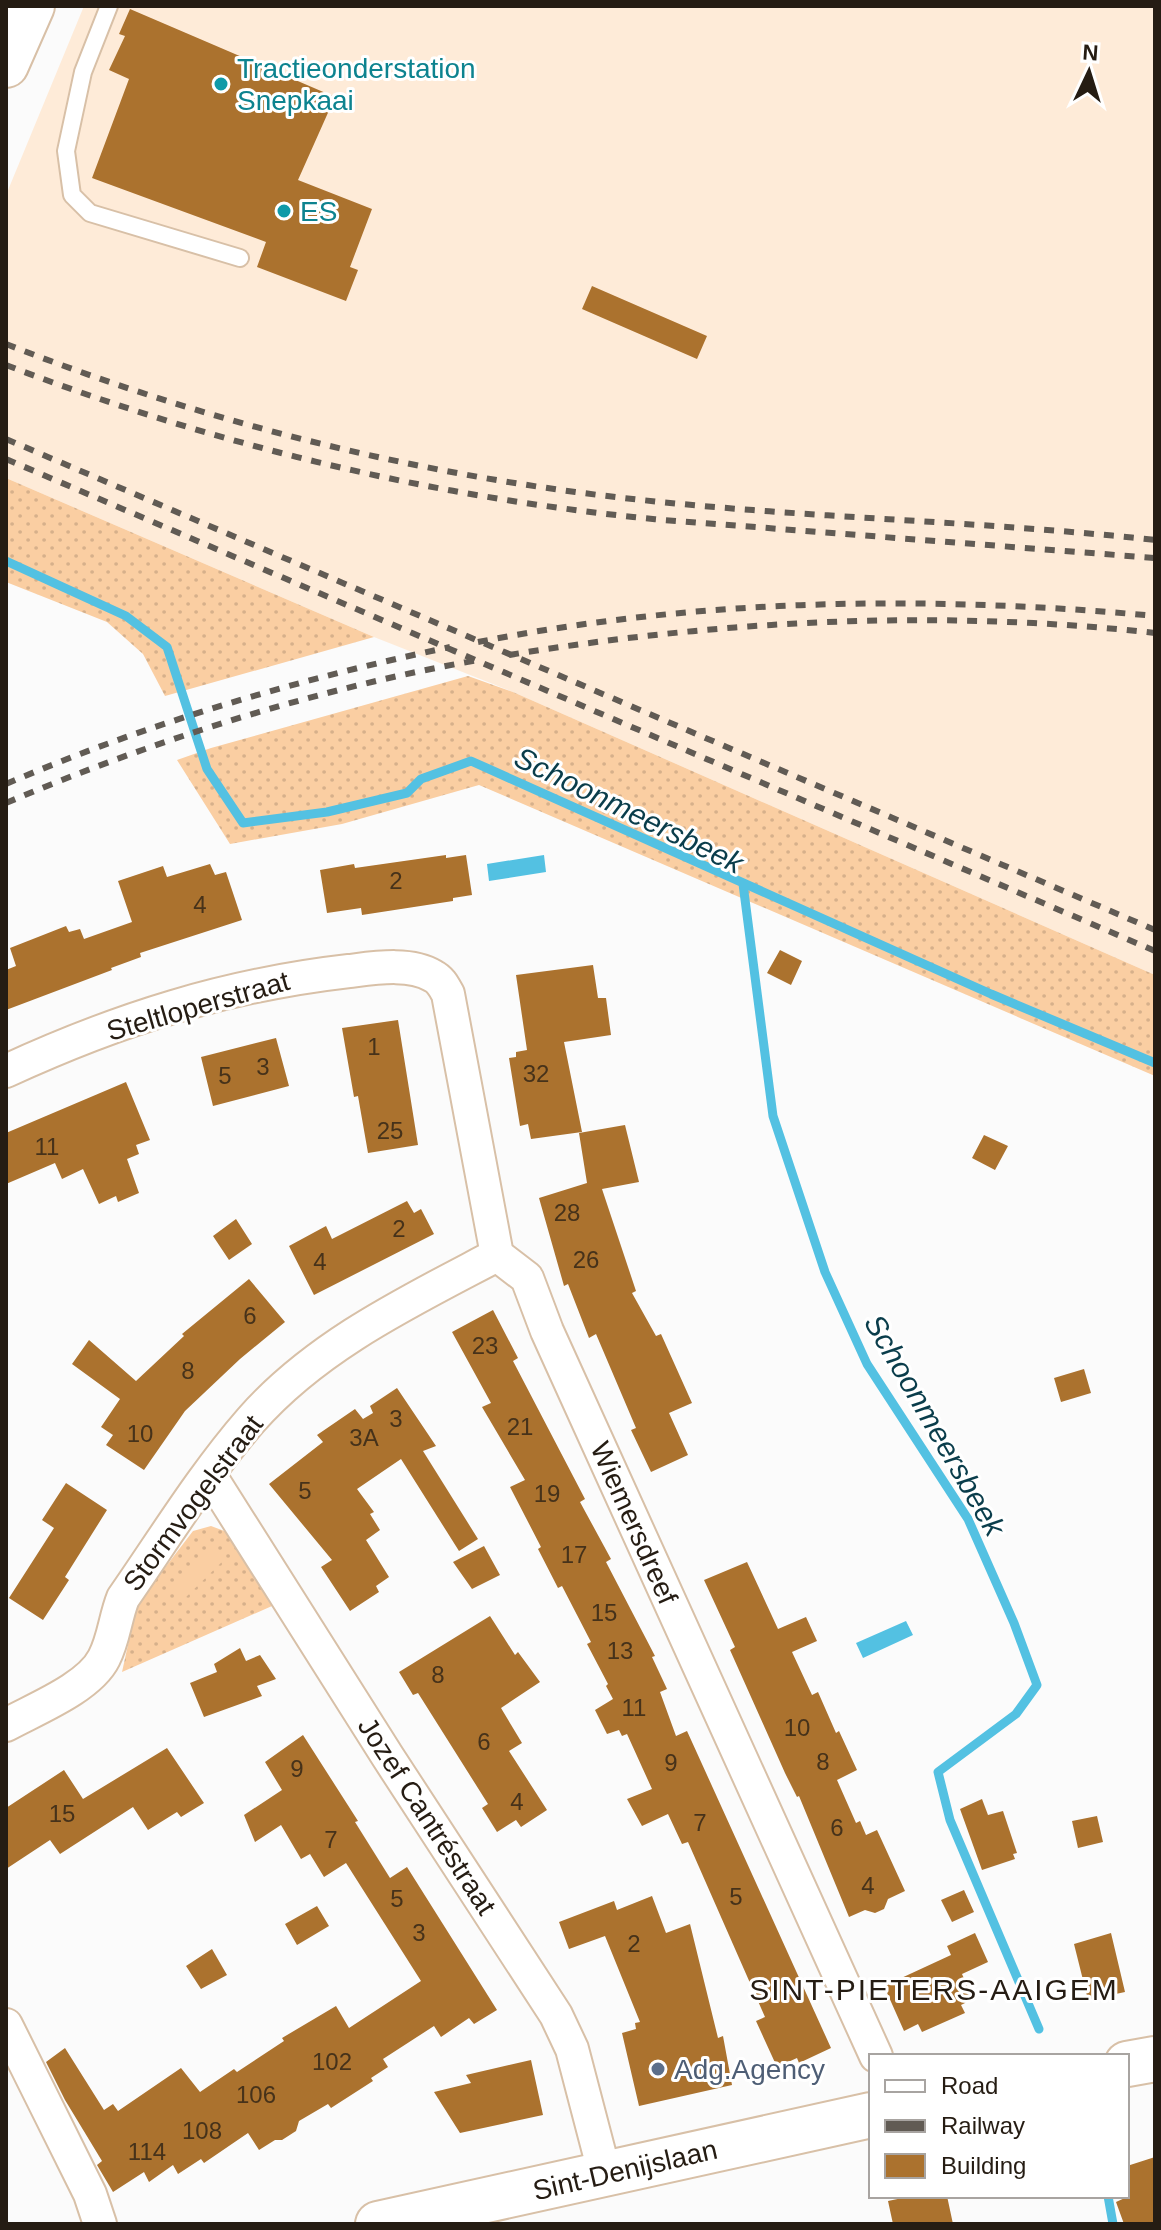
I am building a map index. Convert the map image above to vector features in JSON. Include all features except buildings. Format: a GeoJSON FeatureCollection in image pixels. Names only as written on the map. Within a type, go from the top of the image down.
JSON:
{"type":"FeatureCollection","features":[{"type":"Feature","properties":{"kind":"street"},"geometry":{"type":"LineString","coordinates":[[6,65],[32,6]]}},
{"type":"Feature","properties":{"kind":"street","name":"Steltloperstraat"},"geometry":{"type":"LineString","coordinates":[[6,1071],[167,1008],[284,979],[398,968],[431,974],[441,982],[448,994],[497,1255]]}},
{"type":"Feature","properties":{"kind":"street","name":"Stormvogelstraat"},"geometry":{"type":"LineString","coordinates":[[6,1725],[87,1680],[103,1662],[123,1598],[209,1474],[252,1419],[311,1365],[349,1337],[497,1255]]}},
{"type":"Feature","properties":{"kind":"street","name":"Wiemersdreef"},"geometry":{"type":"LineString","coordinates":[[497,1255],[527,1278],[560,1360],[875,2054]]}},
{"type":"Feature","properties":{"kind":"street","name":"Jozef Cantréstraat"},"geometry":{"type":"LineString","coordinates":[[209,1474],[556,2015],[572,2049],[605,2175]]}},
{"type":"Feature","properties":{"kind":"street"},"geometry":{"type":"LineString","coordinates":[[6,2025],[90,2194],[100,2224]]}},
{"type":"Feature","properties":{"kind":"street"},"geometry":{"type":"LineString","coordinates":[[1129,2064],[1155,2059]]}},
{"type":"Feature","properties":{"kind":"street","name":"Sint-Denijslaan"},"geometry":{"type":"LineString","coordinates":[[378,2224],[869,2115]]}},
{"type":"Feature","properties":{"kind":"lane"},"geometry":{"type":"LineString","coordinates":[[109,6],[83,72],[66,151],[72,195],[90,213],[240,258]]}},
{"type":"Feature","properties":{"kind":"shaded area"},"geometry":{"type":"Polygon","coordinates":[[[84,6],[1155,6],[1155,975],[513,692],[374,637],[6,478],[6,195],[84,6]]]}},
{"type":"Feature","properties":{"kind":"shaded area"},"geometry":{"type":"Polygon","coordinates":[[[6,478],[374,637],[165,696],[143,654],[107,622],[6,582],[6,478]]]}},
{"type":"Feature","properties":{"kind":"shaded area"},"geometry":{"type":"Polygon","coordinates":[[[468,676],[513,692],[1155,975],[1155,1076],[479,785],[342,824],[230,844],[177,760],[468,676]]]}},
{"type":"Feature","properties":{"kind":"shaded area"},"geometry":{"type":"Polygon","coordinates":[[[211,1526],[227,1532],[272,1606],[122,1672],[135,1613],[147,1591],[193,1531],[211,1526]]]}},
{"type":"Feature","properties":{"kind":"shaded area"},"geometry":{"type":"Polygon","coordinates":[[[213,1547],[225,1559],[183,1600],[171,1587],[213,1547]]]}},
{"type":"Feature","properties":{"kind":"water"},"geometry":{"type":"Polygon","coordinates":[[[544,855],[546,872],[489,881],[487,864],[544,855]]]}},
{"type":"Feature","properties":{"kind":"water"},"geometry":{"type":"Polygon","coordinates":[[[906,1621],[913,1635],[863,1658],[856,1643],[906,1621]]]}},
{"type":"Feature","properties":{"kind":"waterway","name":"Schoonmeersbeek"},"geometry":{"type":"LineString","coordinates":[[6,561],[126,616],[167,647],[207,769],[243,823],[327,812],[407,793],[421,779],[471,761],[991,994],[1155,1063]]}},
{"type":"Feature","properties":{"kind":"waterway","name":"Schoonmeersbeek"},"geometry":{"type":"LineString","coordinates":[[743,884],[773,1116],[825,1272],[867,1364],[968,1519],[1014,1623],[1037,1685],[1016,1714],[938,1772],[950,1820],[1039,2029]]}},
{"type":"Feature","properties":{"kind":"waterway","name":"Schoonmeersbeek"},"geometry":{"type":"LineString","coordinates":[[1108,2198],[1113,2224]]}},
{"type":"Feature","properties":{"kind":"railway"},"geometry":{"type":"LineString","coordinates":[[6,344],[147,394],[290,436],[363,454],[509,482],[726,508],[1155,540]]}},
{"type":"Feature","properties":{"kind":"railway"},"geometry":{"type":"LineString","coordinates":[[6,365],[86,394],[248,444],[330,465],[496,498],[664,520],[1155,558]]}},
{"type":"Feature","properties":{"kind":"railway"},"geometry":{"type":"LineString","coordinates":[[6,439],[1155,930]]}},
{"type":"Feature","properties":{"kind":"railway"},"geometry":{"type":"LineString","coordinates":[[6,459],[1155,951]]}},
{"type":"Feature","properties":{"kind":"railway"},"geometry":{"type":"LineString","coordinates":[[478,642],[646,616],[816,605],[986,605],[1155,616]]}},
{"type":"Feature","properties":{"kind":"railway"},"geometry":{"type":"LineString","coordinates":[[509,655],[670,633],[831,622],[993,621],[1155,633]]}},
{"type":"Feature","properties":{"kind":"railway"},"geometry":{"type":"LineString","coordinates":[[6,784],[169,722],[337,673],[450,647]]}},
{"type":"Feature","properties":{"kind":"railway"},"geometry":{"type":"LineString","coordinates":[[6,803],[120,758],[238,718],[358,685],[478,660]]}},
{"type":"Feature","properties":{"kind":"place","name":"Tractieonderstation Snepkaai"},"geometry":{"type":"Point","coordinates":[221,84]}},
{"type":"Feature","properties":{"kind":"place","name":"ES"},"geometry":{"type":"Point","coordinates":[284,211]}},
{"type":"Feature","properties":{"kind":"place","name":"Adg.Agency"},"geometry":{"type":"Point","coordinates":[658,2069]}},
{"type":"Feature","properties":{"kind":"district","name":"SINT-PIETERS-AAIGEM"},"geometry":{"type":"Point","coordinates":[934,1989]}}]}
